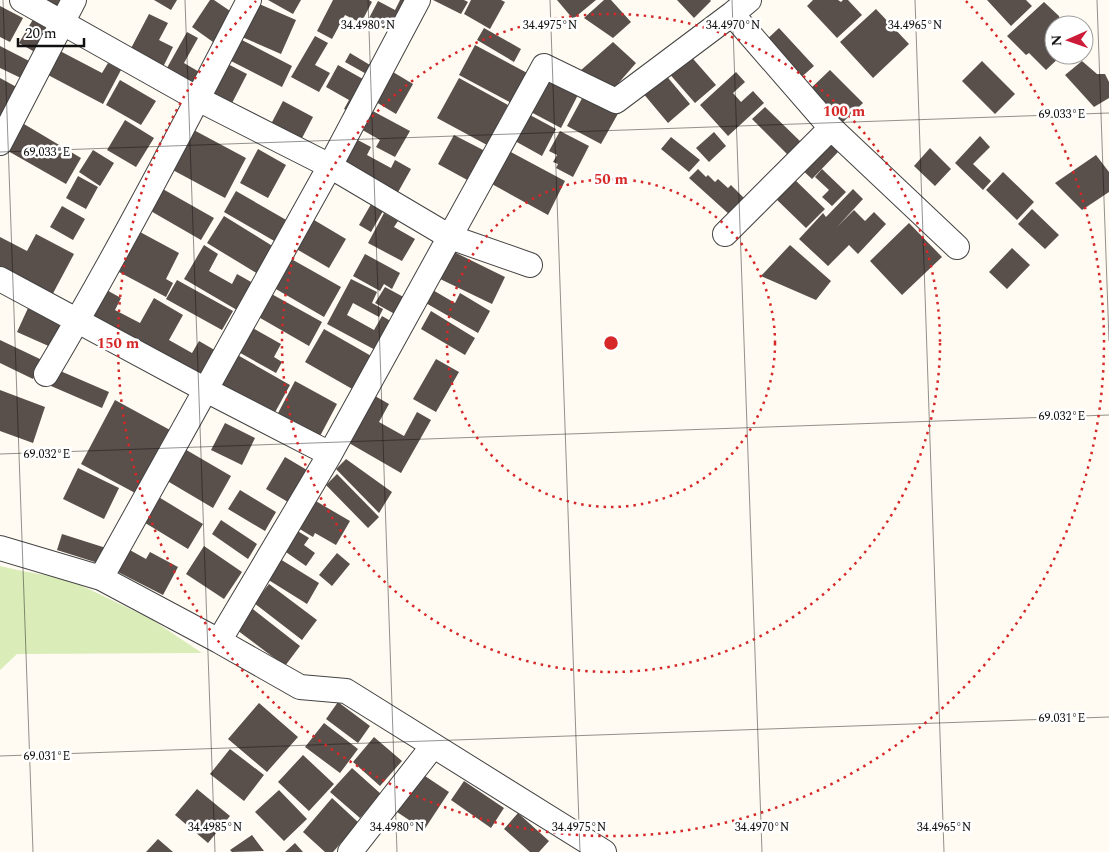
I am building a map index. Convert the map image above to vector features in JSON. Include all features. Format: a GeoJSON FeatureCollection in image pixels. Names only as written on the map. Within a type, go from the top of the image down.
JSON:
{"type":"FeatureCollection","features":[{"type":"Feature","properties":{"kind":"street"},"geometry":{"type":"LineString","coordinates":[[22,0],[198,99],[330,166],[450,237],[530,265]]}},
{"type":"Feature","properties":{"kind":"street"},"geometry":{"type":"LineString","coordinates":[[0,143],[74,0]]}},
{"type":"Feature","properties":{"kind":"street"},"geometry":{"type":"LineString","coordinates":[[46,374],[78,320],[198,99],[249,0]]}},
{"type":"Feature","properties":{"kind":"street"},"geometry":{"type":"LineString","coordinates":[[101,578],[330,166],[418,0]]}},
{"type":"Feature","properties":{"kind":"street"},"geometry":{"type":"LineString","coordinates":[[219,641],[330,454],[544,66],[616,100],[741,7],[830,128],[956,247]]}},
{"type":"Feature","properties":{"kind":"street"},"geometry":{"type":"LineString","coordinates":[[725,234],[830,128]]}},
{"type":"Feature","properties":{"kind":"street"},"geometry":{"type":"LineString","coordinates":[[0,279],[206,390],[330,454]]}},
{"type":"Feature","properties":{"kind":"street"},"geometry":{"type":"LineString","coordinates":[[0,548],[101,578],[219,641],[300,688],[346,691],[604,852]]}},
{"type":"Feature","properties":{"kind":"street"},"geometry":{"type":"LineString","coordinates":[[350,852],[433,746]]}},
{"type":"Feature","properties":{"kind":"green space"},"geometry":{"type":"Polygon","coordinates":[[[0,566],[68,579],[151,619],[202,653],[17,654],[0,670],[0,566]]]}},
{"type":"Feature","properties":{"kind":"building"},"geometry":{"type":"Polygon","coordinates":[[[35,0],[68,0],[60,14],[35,0]]]}},
{"type":"Feature","properties":{"kind":"building"},"geometry":{"type":"Polygon","coordinates":[[[154,0],[177,0],[171,10],[154,0]]]}},
{"type":"Feature","properties":{"kind":"building"},"geometry":{"type":"Polygon","coordinates":[[[210,0],[214,0],[233,13],[213,42],[192,27],[210,0]]]}},
{"type":"Feature","properties":{"kind":"building"},"geometry":{"type":"Polygon","coordinates":[[[268,0],[301,0],[293,14],[268,0]]]}},
{"type":"Feature","properties":{"kind":"building"},"geometry":{"type":"Polygon","coordinates":[[[333,0],[369,0],[372,2],[361,23],[345,15],[332,39],[317,31],[333,0]]]}},
{"type":"Feature","properties":{"kind":"building"},"geometry":{"type":"Polygon","coordinates":[[[400,0],[409,0],[396,35],[368,20],[378,1],[395,10],[400,0]]]}},
{"type":"Feature","properties":{"kind":"building"},"geometry":{"type":"Polygon","coordinates":[[[433,0],[464,0],[468,2],[461,14],[433,0]]]}},
{"type":"Feature","properties":{"kind":"building"},"geometry":{"type":"Polygon","coordinates":[[[471,0],[501,0],[505,2],[490,29],[464,14],[471,0]]]}},
{"type":"Feature","properties":{"kind":"building"},"geometry":{"type":"Polygon","coordinates":[[[557,0],[596,0],[573,19],[557,0]]]}},
{"type":"Feature","properties":{"kind":"building"},"geometry":{"type":"Polygon","coordinates":[[[604,0],[611,0],[631,22],[613,38],[584,18],[604,0]]]}},
{"type":"Feature","properties":{"kind":"building"},"geometry":{"type":"Polygon","coordinates":[[[677,0],[710,0],[711,1],[694,18],[677,0]]]}},
{"type":"Feature","properties":{"kind":"building"},"geometry":{"type":"Polygon","coordinates":[[[813,0],[838,0],[841,2],[848,0],[862,15],[837,38],[807,6],[813,0]]]}},
{"type":"Feature","properties":{"kind":"building"},"geometry":{"type":"Polygon","coordinates":[[[987,0],[1026,0],[1032,6],[1011,26],[987,0]]]}},
{"type":"Feature","properties":{"kind":"building"},"geometry":{"type":"Polygon","coordinates":[[[1044,2],[1058,15],[1044,15],[1044,65],[1051,65],[1046,70],[1029,53],[1026,55],[1007,36],[1044,2]]]}},
{"type":"Feature","properties":{"kind":"building"},"geometry":{"type":"Polygon","coordinates":[[[257,3],[296,20],[281,54],[242,37],[257,3]]]}},
{"type":"Feature","properties":{"kind":"building"},"geometry":{"type":"Polygon","coordinates":[[[0,6],[23,18],[10,42],[0,37],[0,6]]]}},
{"type":"Feature","properties":{"kind":"building"},"geometry":{"type":"Polygon","coordinates":[[[876,9],[909,44],[873,78],[840,42],[876,9]]]}},
{"type":"Feature","properties":{"kind":"building"},"geometry":{"type":"Polygon","coordinates":[[[149,14],[168,23],[159,40],[173,47],[161,71],[128,54],[149,14]]]}},
{"type":"Feature","properties":{"kind":"building"},"geometry":{"type":"Polygon","coordinates":[[[35,16],[56,28],[40,55],[19,43],[35,16]]]}},
{"type":"Feature","properties":{"kind":"building"},"geometry":{"type":"Polygon","coordinates":[[[484,28],[521,49],[514,62],[477,40],[484,28]]]}},
{"type":"Feature","properties":{"kind":"building"},"geometry":{"type":"Polygon","coordinates":[[[779,28],[814,66],[798,80],[763,43],[779,28]]]}},
{"type":"Feature","properties":{"kind":"building"},"geometry":{"type":"Polygon","coordinates":[[[187,32],[198,38],[184,63],[201,73],[191,91],[163,75],[187,32]]]}},
{"type":"Feature","properties":{"kind":"building"},"geometry":{"type":"Polygon","coordinates":[[[315,36],[328,43],[315,65],[330,73],[319,92],[291,77],[315,36]]]}},
{"type":"Feature","properties":{"kind":"building"},"geometry":{"type":"Polygon","coordinates":[[[242,40],[292,66],[282,87],[231,61],[242,40]]]}},
{"type":"Feature","properties":{"kind":"building"},"geometry":{"type":"Polygon","coordinates":[[[613,42],[636,63],[609,94],[580,71],[613,42]]]}},
{"type":"Feature","properties":{"kind":"building"},"geometry":{"type":"Polygon","coordinates":[[[475,45],[531,75],[515,105],[459,75],[475,45]]]}},
{"type":"Feature","properties":{"kind":"building"},"geometry":{"type":"Polygon","coordinates":[[[0,46],[33,63],[25,80],[0,68],[0,46]]]}},
{"type":"Feature","properties":{"kind":"building"},"geometry":{"type":"Polygon","coordinates":[[[60,51],[102,73],[108,63],[121,70],[103,104],[48,75],[60,51]]]}},
{"type":"Feature","properties":{"kind":"building"},"geometry":{"type":"Polygon","coordinates":[[[350,53],[375,68],[370,76],[345,62],[350,53]]]}},
{"type":"Feature","properties":{"kind":"building"},"geometry":{"type":"Polygon","coordinates":[[[688,53],[716,85],[695,103],[667,71],[688,53]]]}},
{"type":"Feature","properties":{"kind":"building"},"geometry":{"type":"Polygon","coordinates":[[[222,61],[247,74],[231,105],[207,93],[222,61]]]}},
{"type":"Feature","properties":{"kind":"building"},"geometry":{"type":"Polygon","coordinates":[[[982,61],[1015,94],[995,114],[962,81],[982,61]]]}},
{"type":"Feature","properties":{"kind":"building"},"geometry":{"type":"Polygon","coordinates":[[[338,65],[370,83],[353,113],[344,109],[349,100],[326,87],[338,65]]]}},
{"type":"Feature","properties":{"kind":"building"},"geometry":{"type":"Polygon","coordinates":[[[1077,65],[1087,65],[1097,74],[1105,74],[1109,82],[1109,98],[1094,107],[1065,75],[1077,65]]]}},
{"type":"Feature","properties":{"kind":"building"},"geometry":{"type":"Polygon","coordinates":[[[830,70],[863,103],[842,123],[809,90],[830,70]]]}},
{"type":"Feature","properties":{"kind":"building"},"geometry":{"type":"Polygon","coordinates":[[[393,72],[413,84],[396,114],[376,102],[393,72]]]}},
{"type":"Feature","properties":{"kind":"building"},"geometry":{"type":"Polygon","coordinates":[[[736,72],[745,82],[733,93],[741,102],[753,91],[764,103],[728,136],[700,105],[736,72]]]}},
{"type":"Feature","properties":{"kind":"building"},"geometry":{"type":"Polygon","coordinates":[[[664,73],[690,104],[668,123],[642,92],[664,73]]]}},
{"type":"Feature","properties":{"kind":"building"},"geometry":{"type":"Polygon","coordinates":[[[548,76],[579,93],[561,128],[529,111],[548,76]]]}},
{"type":"Feature","properties":{"kind":"building"},"geometry":{"type":"Polygon","coordinates":[[[0,78],[22,90],[7,119],[0,116],[0,78]]]}},
{"type":"Feature","properties":{"kind":"building"},"geometry":{"type":"Polygon","coordinates":[[[459,78],[508,105],[487,145],[437,118],[459,78]]]}},
{"type":"Feature","properties":{"kind":"building"},"geometry":{"type":"Polygon","coordinates":[[[120,80],[156,101],[141,125],[106,105],[120,80]]]}},
{"type":"Feature","properties":{"kind":"building"},"geometry":{"type":"Polygon","coordinates":[[[586,91],[620,110],[601,144],[567,126],[586,91]]]}},
{"type":"Feature","properties":{"kind":"building"},"geometry":{"type":"Polygon","coordinates":[[[283,101],[313,117],[301,140],[271,124],[283,101]]]}},
{"type":"Feature","properties":{"kind":"building"},"geometry":{"type":"Polygon","coordinates":[[[765,107],[803,144],[790,157],[752,119],[765,107]]]}},
{"type":"Feature","properties":{"kind":"building"},"geometry":{"type":"Polygon","coordinates":[[[369,109],[410,131],[395,157],[376,147],[380,140],[359,128],[369,109]]]}},
{"type":"Feature","properties":{"kind":"building"},"geometry":{"type":"Polygon","coordinates":[[[530,115],[556,129],[542,156],[515,141],[530,115]]]}},
{"type":"Feature","properties":{"kind":"building"},"geometry":{"type":"Polygon","coordinates":[[[125,120],[154,138],[136,167],[107,150],[125,120]]]}},
{"type":"Feature","properties":{"kind":"building"},"geometry":{"type":"Polygon","coordinates":[[[24,124],[81,158],[66,184],[8,151],[24,124]]]}},
{"type":"Feature","properties":{"kind":"building"},"geometry":{"type":"Polygon","coordinates":[[[190,128],[246,158],[225,198],[169,168],[190,128]]]}},
{"type":"Feature","properties":{"kind":"building"},"geometry":{"type":"Polygon","coordinates":[[[560,131],[589,146],[573,177],[556,168],[558,164],[553,162],[557,155],[549,151],[560,131]]]}},
{"type":"Feature","properties":{"kind":"building"},"geometry":{"type":"Polygon","coordinates":[[[714,132],[726,146],[709,162],[696,148],[714,132]]]}},
{"type":"Feature","properties":{"kind":"building"},"geometry":{"type":"Polygon","coordinates":[[[454,135],[487,152],[471,182],[438,164],[454,135]]]}},
{"type":"Feature","properties":{"kind":"building"},"geometry":{"type":"Polygon","coordinates":[[[980,136],[990,147],[973,164],[991,181],[983,190],[955,163],[980,136]]]}},
{"type":"Feature","properties":{"kind":"building"},"geometry":{"type":"Polygon","coordinates":[[[671,137],[700,160],[689,172],[661,149],[671,137]]]}},
{"type":"Feature","properties":{"kind":"building"},"geometry":{"type":"Polygon","coordinates":[[[354,138],[371,147],[367,155],[391,168],[395,160],[411,169],[397,194],[341,162],[354,138]]]}},
{"type":"Feature","properties":{"kind":"building"},"geometry":{"type":"Polygon","coordinates":[[[825,138],[839,151],[812,179],[798,166],[825,138]]]}},
{"type":"Feature","properties":{"kind":"building"},"geometry":{"type":"Polygon","coordinates":[[[930,148],[951,169],[935,186],[914,166],[930,148]]]}},
{"type":"Feature","properties":{"kind":"building"},"geometry":{"type":"Polygon","coordinates":[[[258,149],[286,165],[268,198],[240,183],[258,149]]]}},
{"type":"Feature","properties":{"kind":"building"},"geometry":{"type":"Polygon","coordinates":[[[93,150],[114,163],[100,186],[79,172],[93,150]]]}},
{"type":"Feature","properties":{"kind":"building"},"geometry":{"type":"Polygon","coordinates":[[[507,150],[565,181],[548,215],[490,183],[507,150]]]}},
{"type":"Feature","properties":{"kind":"building"},"geometry":{"type":"Polygon","coordinates":[[[1096,155],[1109,172],[1109,192],[1082,210],[1055,183],[1096,155]]]}},
{"type":"Feature","properties":{"kind":"building"},"geometry":{"type":"Polygon","coordinates":[[[698,169],[715,182],[718,179],[728,188],[731,185],[745,199],[730,215],[689,178],[698,169]]]}},
{"type":"Feature","properties":{"kind":"building"},"geometry":{"type":"Polygon","coordinates":[[[822,169],[846,192],[832,206],[822,197],[829,190],[815,177],[822,169]]]}},
{"type":"Feature","properties":{"kind":"building"},"geometry":{"type":"Polygon","coordinates":[[[1003,172],[1034,202],[1017,220],[986,190],[1003,172]]]}},
{"type":"Feature","properties":{"kind":"building"},"geometry":{"type":"Polygon","coordinates":[[[78,176],[98,187],[86,209],[66,198],[78,176]]]}},
{"type":"Feature","properties":{"kind":"building"},"geometry":{"type":"Polygon","coordinates":[[[793,178],[825,209],[806,228],[774,197],[793,178]]]}},
{"type":"Feature","properties":{"kind":"building"},"geometry":{"type":"Polygon","coordinates":[[[161,188],[214,218],[201,240],[149,210],[161,188]]]}},
{"type":"Feature","properties":{"kind":"building"},"geometry":{"type":"Polygon","coordinates":[[[853,189],[863,199],[837,227],[854,210],[865,221],[874,212],[886,224],[858,254],[849,245],[828,266],[799,239],[823,213],[826,217],[853,189]]]}},
{"type":"Feature","properties":{"kind":"building"},"geometry":{"type":"Polygon","coordinates":[[[236,191],[288,221],[276,242],[224,212],[236,191]]]}},
{"type":"Feature","properties":{"kind":"building"},"geometry":{"type":"Polygon","coordinates":[[[374,199],[386,206],[371,232],[359,225],[374,199]]]}},
{"type":"Feature","properties":{"kind":"building"},"geometry":{"type":"Polygon","coordinates":[[[62,206],[85,219],[73,240],[50,227],[62,206]]]}},
{"type":"Feature","properties":{"kind":"building"},"geometry":{"type":"Polygon","coordinates":[[[1032,209],[1059,235],[1045,249],[1018,224],[1032,209]]]}},
{"type":"Feature","properties":{"kind":"building"},"geometry":{"type":"Polygon","coordinates":[[[384,213],[398,221],[394,227],[415,239],[402,261],[368,243],[384,213]]]}},
{"type":"Feature","properties":{"kind":"building"},"geometry":{"type":"Polygon","coordinates":[[[224,216],[274,247],[258,274],[207,243],[224,216]]]}},
{"type":"Feature","properties":{"kind":"building"},"geometry":{"type":"Polygon","coordinates":[[[309,217],[346,239],[329,268],[293,247],[309,217]]]}},
{"type":"Feature","properties":{"kind":"building"},"geometry":{"type":"Polygon","coordinates":[[[909,223],[942,257],[902,295],[870,261],[909,223]]]}},
{"type":"Feature","properties":{"kind":"building"},"geometry":{"type":"Polygon","coordinates":[[[140,232],[179,253],[166,279],[173,283],[166,297],[119,272],[140,232]]]}},
{"type":"Feature","properties":{"kind":"building"},"geometry":{"type":"Polygon","coordinates":[[[36,234],[74,254],[50,299],[0,273],[0,237],[27,251],[36,234]]]}},
{"type":"Feature","properties":{"kind":"building"},"geometry":{"type":"Polygon","coordinates":[[[204,245],[218,254],[209,271],[232,284],[237,274],[258,286],[242,313],[184,279],[204,245]]]}},
{"type":"Feature","properties":{"kind":"building"},"geometry":{"type":"Polygon","coordinates":[[[790,245],[831,281],[816,300],[761,276],[790,245]]]}},
{"type":"Feature","properties":{"kind":"building"},"geometry":{"type":"Polygon","coordinates":[[[1012,248],[1030,265],[1007,289],[989,272],[1012,248]]]}},
{"type":"Feature","properties":{"kind":"building"},"geometry":{"type":"Polygon","coordinates":[[[450,250],[505,277],[492,304],[436,277],[450,250]]]}},
{"type":"Feature","properties":{"kind":"building"},"geometry":{"type":"Polygon","coordinates":[[[365,254],[400,273],[392,289],[384,284],[380,291],[353,276],[365,254]]]}},
{"type":"Feature","properties":{"kind":"building"},"geometry":{"type":"Polygon","coordinates":[[[286,256],[341,287],[324,317],[269,285],[286,256]]]}},
{"type":"Feature","properties":{"kind":"building"},"geometry":{"type":"Polygon","coordinates":[[[351,279],[377,292],[372,303],[383,309],[379,317],[353,303],[347,315],[374,330],[382,316],[394,323],[379,352],[327,324],[351,279]]]}},
{"type":"Feature","properties":{"kind":"building"},"geometry":{"type":"Polygon","coordinates":[[[177,280],[233,311],[222,330],[166,299],[177,280]]]}},
{"type":"Feature","properties":{"kind":"building"},"geometry":{"type":"Polygon","coordinates":[[[385,287],[409,300],[400,317],[375,303],[385,287]]]}},
{"type":"Feature","properties":{"kind":"building"},"geometry":{"type":"Polygon","coordinates":[[[103,288],[121,298],[115,310],[140,323],[154,298],[183,315],[169,340],[192,353],[199,341],[218,352],[201,382],[86,318],[103,288]]]}},
{"type":"Feature","properties":{"kind":"building"},"geometry":{"type":"Polygon","coordinates":[[[431,289],[455,303],[460,293],[490,311],[478,333],[424,302],[431,289]]]}},
{"type":"Feature","properties":{"kind":"building"},"geometry":{"type":"Polygon","coordinates":[[[268,292],[322,322],[309,346],[255,315],[268,292]]]}},
{"type":"Feature","properties":{"kind":"building"},"geometry":{"type":"Polygon","coordinates":[[[28,308],[63,325],[53,348],[17,332],[28,308]]]}},
{"type":"Feature","properties":{"kind":"building"},"geometry":{"type":"Polygon","coordinates":[[[431,311],[475,338],[465,355],[421,329],[431,311]]]}},
{"type":"Feature","properties":{"kind":"building"},"geometry":{"type":"Polygon","coordinates":[[[249,326],[281,344],[274,357],[282,362],[276,373],[235,350],[249,326]]]}},
{"type":"Feature","properties":{"kind":"building"},"geometry":{"type":"Polygon","coordinates":[[[324,329],[373,357],[354,390],[305,362],[324,329]]]}},
{"type":"Feature","properties":{"kind":"building"},"geometry":{"type":"Polygon","coordinates":[[[0,340],[42,360],[33,379],[0,363],[0,340]]]}},
{"type":"Feature","properties":{"kind":"building"},"geometry":{"type":"Polygon","coordinates":[[[234,353],[290,385],[273,416],[216,384],[234,353]]]}},
{"type":"Feature","properties":{"kind":"building"},"geometry":{"type":"Polygon","coordinates":[[[436,359],[459,372],[436,412],[413,399],[436,359]]]}},
{"type":"Feature","properties":{"kind":"building"},"geometry":{"type":"Polygon","coordinates":[[[58,370],[109,392],[102,408],[51,386],[58,370]]]}},
{"type":"Feature","properties":{"kind":"building"},"geometry":{"type":"Polygon","coordinates":[[[295,381],[337,404],[319,438],[277,415],[295,381]]]}},
{"type":"Feature","properties":{"kind":"building"},"geometry":{"type":"Polygon","coordinates":[[[0,390],[45,407],[33,443],[0,431],[0,390]]]}},
{"type":"Feature","properties":{"kind":"building"},"geometry":{"type":"Polygon","coordinates":[[[375,396],[389,404],[379,422],[404,436],[417,412],[431,420],[401,473],[349,443],[375,396]]]}},
{"type":"Feature","properties":{"kind":"building"},"geometry":{"type":"Polygon","coordinates":[[[115,400],[170,430],[137,494],[81,464],[115,400]]]}},
{"type":"Feature","properties":{"kind":"building"},"geometry":{"type":"Polygon","coordinates":[[[225,423],[255,438],[242,465],[211,450],[225,423]]]}},
{"type":"Feature","properties":{"kind":"building"},"geometry":{"type":"Polygon","coordinates":[[[183,448],[231,476],[213,508],[164,479],[183,448]]]}},
{"type":"Feature","properties":{"kind":"building"},"geometry":{"type":"Polygon","coordinates":[[[285,457],[312,473],[293,505],[266,489],[285,457]]]}},
{"type":"Feature","properties":{"kind":"building"},"geometry":{"type":"Polygon","coordinates":[[[346,459],[392,492],[379,513],[336,469],[346,459]]]}},
{"type":"Feature","properties":{"kind":"building"},"geometry":{"type":"Polygon","coordinates":[[[78,468],[119,488],[104,519],[63,499],[78,468]]]}},
{"type":"Feature","properties":{"kind":"building"},"geometry":{"type":"Polygon","coordinates":[[[337,474],[379,517],[368,528],[326,485],[337,474]]]}},
{"type":"Feature","properties":{"kind":"building"},"geometry":{"type":"Polygon","coordinates":[[[240,490],[276,512],[265,531],[228,509],[240,490]]]}},
{"type":"Feature","properties":{"kind":"building"},"geometry":{"type":"Polygon","coordinates":[[[157,496],[203,524],[188,549],[142,521],[157,496]]]}},
{"type":"Feature","properties":{"kind":"building"},"geometry":{"type":"Polygon","coordinates":[[[314,500],[350,521],[336,545],[315,533],[313,537],[298,528],[314,500]]]}},
{"type":"Feature","properties":{"kind":"building"},"geometry":{"type":"Polygon","coordinates":[[[221,520],[257,544],[248,559],[212,534],[221,520]]]}},
{"type":"Feature","properties":{"kind":"building"},"geometry":{"type":"Polygon","coordinates":[[[296,530],[309,538],[304,545],[315,553],[306,566],[283,550],[296,530]]]}},
{"type":"Feature","properties":{"kind":"building"},"geometry":{"type":"Polygon","coordinates":[[[62,534],[106,548],[101,564],[57,550],[62,534]]]}},
{"type":"Feature","properties":{"kind":"building"},"geometry":{"type":"Polygon","coordinates":[[[204,546],[242,572],[224,599],[186,574],[204,546]]]}},
{"type":"Feature","properties":{"kind":"building"},"geometry":{"type":"Polygon","coordinates":[[[128,549],[146,559],[150,552],[178,567],[163,595],[116,571],[128,549]]]}},
{"type":"Feature","properties":{"kind":"building"},"geometry":{"type":"Polygon","coordinates":[[[337,553],[350,564],[332,586],[319,575],[337,553]]]}},
{"type":"Feature","properties":{"kind":"building"},"geometry":{"type":"Polygon","coordinates":[[[280,559],[319,583],[307,604],[267,579],[280,559]]]}},
{"type":"Feature","properties":{"kind":"building"},"geometry":{"type":"Polygon","coordinates":[[[269,584],[317,620],[302,640],[254,603],[269,584]]]}},
{"type":"Feature","properties":{"kind":"building"},"geometry":{"type":"Polygon","coordinates":[[[249,606],[300,646],[285,666],[233,627],[249,606]]]}},
{"type":"Feature","properties":{"kind":"building"},"geometry":{"type":"Polygon","coordinates":[[[338,702],[370,726],[358,743],[326,719],[338,702]]]}},
{"type":"Feature","properties":{"kind":"building"},"geometry":{"type":"Polygon","coordinates":[[[259,703],[298,737],[267,772],[228,739],[259,703]]]}},
{"type":"Feature","properties":{"kind":"building"},"geometry":{"type":"Polygon","coordinates":[[[324,723],[358,749],[340,773],[305,747],[324,723]]]}},
{"type":"Feature","properties":{"kind":"building"},"geometry":{"type":"Polygon","coordinates":[[[374,737],[402,761],[380,786],[353,762],[374,737]]]}},
{"type":"Feature","properties":{"kind":"building"},"geometry":{"type":"Polygon","coordinates":[[[230,749],[264,775],[244,801],[210,774],[230,749]]]}},
{"type":"Feature","properties":{"kind":"building"},"geometry":{"type":"Polygon","coordinates":[[[303,755],[334,784],[309,811],[278,782],[303,755]]]}},
{"type":"Feature","properties":{"kind":"building"},"geometry":{"type":"Polygon","coordinates":[[[352,768],[381,794],[360,818],[330,792],[352,768]]]}},
{"type":"Feature","properties":{"kind":"building"},"geometry":{"type":"Polygon","coordinates":[[[416,770],[449,792],[424,830],[391,808],[416,770]]]}},
{"type":"Feature","properties":{"kind":"building"},"geometry":{"type":"Polygon","coordinates":[[[464,781],[504,808],[491,828],[451,800],[464,781]]]}},
{"type":"Feature","properties":{"kind":"building"},"geometry":{"type":"Polygon","coordinates":[[[197,789],[230,816],[208,843],[175,815],[197,789]]]}},
{"type":"Feature","properties":{"kind":"building"},"geometry":{"type":"Polygon","coordinates":[[[279,790],[307,819],[284,841],[255,812],[279,790]]]}},
{"type":"Feature","properties":{"kind":"building"},"geometry":{"type":"Polygon","coordinates":[[[332,798],[359,823],[333,852],[325,852],[303,832],[332,798]]]}},
{"type":"Feature","properties":{"kind":"building"},"geometry":{"type":"Polygon","coordinates":[[[518,813],[549,841],[539,852],[530,852],[504,829],[518,813]]]}},
{"type":"Feature","properties":{"kind":"building"},"geometry":{"type":"Polygon","coordinates":[[[252,835],[264,851],[232,852],[230,850],[252,835]]]}},
{"type":"Feature","properties":{"kind":"building"},"geometry":{"type":"Polygon","coordinates":[[[158,839],[173,852],[146,852],[158,839]]]}},
{"type":"Feature","properties":{"kind":"building"},"geometry":{"type":"Polygon","coordinates":[[[295,843],[303,852],[285,852],[295,843]]]}}]}
